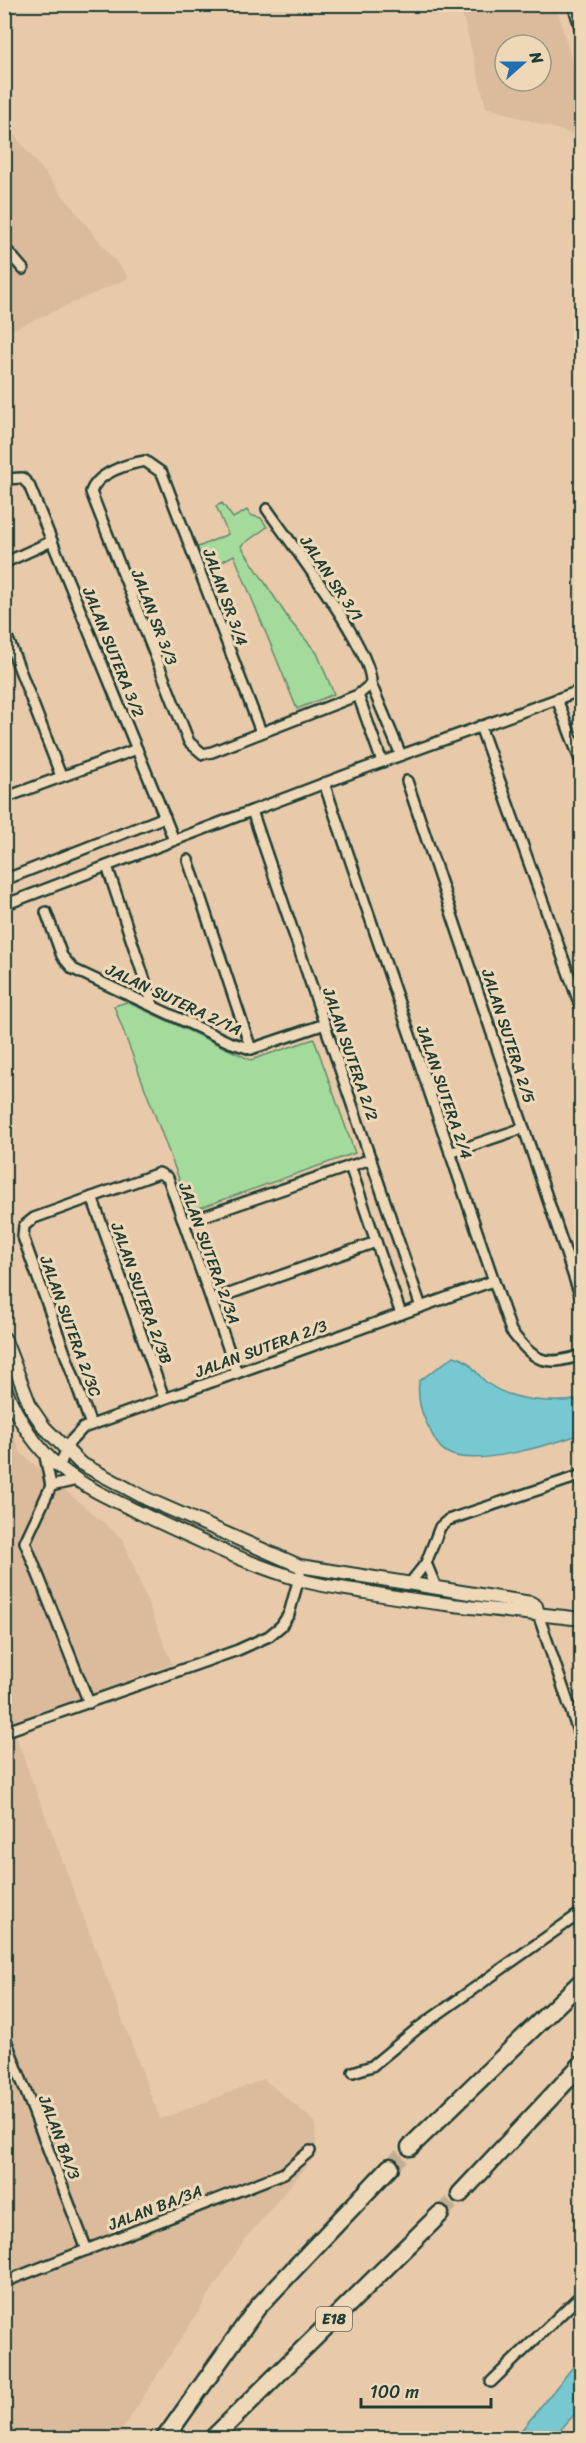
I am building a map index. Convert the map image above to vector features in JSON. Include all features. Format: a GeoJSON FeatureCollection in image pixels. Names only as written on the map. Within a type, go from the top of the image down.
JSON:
{"type":"FeatureCollection","features":[{"type":"Feature","properties":{"kind":"highway"},"geometry":{"type":"LineString","coordinates":[[410,2147],[582,1981]]}},
{"type":"Feature","properties":{"kind":"highway"},"geometry":{"type":"LineString","coordinates":[[460,2194],[582,2064]]}},
{"type":"Feature","properties":{"kind":"highway"},"geometry":{"type":"LineString","coordinates":[[165,2439],[258,2308],[390,2167]]}},
{"type":"Feature","properties":{"kind":"highway","name":"E18"},"geometry":{"type":"LineString","coordinates":[[213,2439],[440,2214]]}},
{"type":"Feature","properties":{"kind":"street"},"geometry":{"type":"LineString","coordinates":[[573,4],[582,33]]}},
{"type":"Feature","properties":{"kind":"street"},"geometry":{"type":"LineString","coordinates":[[4,247],[22,269]]}},
{"type":"Feature","properties":{"kind":"street","name":"JALAN SR 3/4"},"geometry":{"type":"LineString","coordinates":[[93,483],[134,463],[145,461],[154,465],[162,473],[261,732]]}},
{"type":"Feature","properties":{"kind":"street","name":"JALAN SUTERA 3/2"},"geometry":{"type":"LineString","coordinates":[[4,479],[22,478],[29,485],[174,840]]}},
{"type":"Feature","properties":{"kind":"street","name":"JALAN SR 3/3"},"geometry":{"type":"LineString","coordinates":[[93,483],[91,492],[93,502],[184,732],[195,750],[203,754],[261,732]]}},
{"type":"Feature","properties":{"kind":"street","name":"JALAN SR 3/1"},"geometry":{"type":"LineString","coordinates":[[267,509],[322,587],[369,665],[371,684]]}},
{"type":"Feature","properties":{"kind":"street"},"geometry":{"type":"LineString","coordinates":[[4,563],[52,541]]}},
{"type":"Feature","properties":{"kind":"street"},"geometry":{"type":"LineString","coordinates":[[4,629],[61,777]]}},
{"type":"Feature","properties":{"kind":"street"},"geometry":{"type":"LineString","coordinates":[[261,732],[358,694],[371,684],[401,755]]}},
{"type":"Feature","properties":{"kind":"street"},"geometry":{"type":"LineString","coordinates":[[4,905],[324,783],[582,690]]}},
{"type":"Feature","properties":{"kind":"street"},"geometry":{"type":"LineString","coordinates":[[358,694],[382,762]]}},
{"type":"Feature","properties":{"kind":"street"},"geometry":{"type":"LineString","coordinates":[[557,699],[582,765]]}},
{"type":"Feature","properties":{"kind":"street"},"geometry":{"type":"LineString","coordinates":[[480,726],[582,1011]]}},
{"type":"Feature","properties":{"kind":"street"},"geometry":{"type":"LineString","coordinates":[[4,798],[137,749]]}},
{"type":"Feature","properties":{"kind":"street","name":"JALAN SUTERA 2/5"},"geometry":{"type":"LineString","coordinates":[[407,781],[582,1302]]}},
{"type":"Feature","properties":{"kind":"street","name":"JALAN SUTERA 2/4"},"geometry":{"type":"LineString","coordinates":[[324,783],[511,1331],[536,1359],[549,1363],[582,1355]]}},
{"type":"Feature","properties":{"kind":"street","name":"JALAN SUTERA 2/2"},"geometry":{"type":"LineString","coordinates":[[252,811],[421,1307]]}},
{"type":"Feature","properties":{"kind":"street"},"geometry":{"type":"LineString","coordinates":[[4,880],[165,817]]}},
{"type":"Feature","properties":{"kind":"street"},"geometry":{"type":"LineString","coordinates":[[188,860],[251,1049]]}},
{"type":"Feature","properties":{"kind":"street"},"geometry":{"type":"LineString","coordinates":[[108,866],[153,1005]]}},
{"type":"Feature","properties":{"kind":"street","name":"JALAN SUTERA 2/1A"},"geometry":{"type":"LineString","coordinates":[[46,912],[66,963],[73,969],[229,1042],[251,1049],[325,1024]]}},
{"type":"Feature","properties":{"kind":"street"},"geometry":{"type":"LineString","coordinates":[[450,1153],[524,1128]]}},
{"type":"Feature","properties":{"kind":"street"},"geometry":{"type":"LineString","coordinates":[[184,1223],[370,1159]]}},
{"type":"Feature","properties":{"kind":"street"},"geometry":{"type":"LineString","coordinates":[[350,1166],[401,1314]]}},
{"type":"Feature","properties":{"kind":"street","name":"JALAN SUTERA 2/3A"},"geometry":{"type":"LineString","coordinates":[[92,1197],[159,1173],[168,1178],[237,1372]]}},
{"type":"Feature","properties":{"kind":"street","name":"JALAN SUTERA 2/3C"},"geometry":{"type":"LineString","coordinates":[[91,1425],[23,1237],[24,1226],[33,1218],[92,1197]]}},
{"type":"Feature","properties":{"kind":"street","name":"JALAN SUTERA 2/3B"},"geometry":{"type":"LineString","coordinates":[[92,1197],[164,1398]]}},
{"type":"Feature","properties":{"kind":"street"},"geometry":{"type":"LineString","coordinates":[[212,1300],[376,1242]]}},
{"type":"Feature","properties":{"kind":"street","name":"JALAN SUTERA 2/3"},"geometry":{"type":"LineString","coordinates":[[59,1467],[76,1433],[91,1425],[493,1281]]}},
{"type":"Feature","properties":{"kind":"street"},"geometry":{"type":"LineString","coordinates":[[4,1338],[31,1408],[67,1450],[80,1463],[147,1499],[300,1566],[531,1603],[536,1606],[582,1743]]}},
{"type":"Feature","properties":{"kind":"street"},"geometry":{"type":"LineString","coordinates":[[4,1386],[18,1418],[45,1456],[59,1467],[93,1491],[217,1550],[300,1580],[380,1594],[582,1618]]}},
{"type":"Feature","properties":{"kind":"street"},"geometry":{"type":"LineString","coordinates":[[45,1456],[51,1486],[25,1542],[89,1703]]}},
{"type":"Feature","properties":{"kind":"street"},"geometry":{"type":"LineString","coordinates":[[410,1583],[426,1563],[440,1527],[448,1520],[582,1475]]}},
{"type":"Feature","properties":{"kind":"street"},"geometry":{"type":"LineString","coordinates":[[51,1486],[77,1480]]}},
{"type":"Feature","properties":{"kind":"street"},"geometry":{"type":"LineString","coordinates":[[426,1563],[436,1587]]}},
{"type":"Feature","properties":{"kind":"street"},"geometry":{"type":"LineString","coordinates":[[4,1732],[238,1650],[269,1636],[289,1614],[300,1580],[300,1566]]}},
{"type":"Feature","properties":{"kind":"street"},"geometry":{"type":"LineString","coordinates":[[352,2072],[372,2066],[418,2028],[582,1912]]}},
{"type":"Feature","properties":{"kind":"street","name":"JALAN BA/3"},"geometry":{"type":"LineString","coordinates":[[4,2035],[87,2250]]}},
{"type":"Feature","properties":{"kind":"street","name":"JALAN BA/3A"},"geometry":{"type":"LineString","coordinates":[[4,2282],[284,2173],[310,2151]]}},
{"type":"Feature","properties":{"kind":"street"},"geometry":{"type":"LineString","coordinates":[[491,2382],[582,2294]]}},
{"type":"Feature","properties":{"kind":"shaded area"},"geometry":{"type":"Polygon","coordinates":[[[460,5],[556,5],[581,94],[581,137],[486,107],[460,5]]]}},
{"type":"Feature","properties":{"kind":"shaded area"},"geometry":{"type":"Polygon","coordinates":[[[4,122],[129,278],[5,333],[4,333],[4,122]]]}},
{"type":"Feature","properties":{"kind":"shaded area"},"geometry":{"type":"Polygon","coordinates":[[[4,1413],[21,1453],[123,1539],[172,1664],[11,1724],[160,2119],[264,2079],[315,2122],[316,2155],[245,2239],[117,2438],[5,2438],[4,1413]]]}},
{"type":"Feature","properties":{"kind":"green space"},"geometry":{"type":"Polygon","coordinates":[[[222,503],[233,518],[247,510],[250,515],[261,518],[267,527],[241,546],[290,621],[317,653],[334,694],[297,709],[234,555],[206,570],[196,548],[228,534],[216,506],[222,503]]]}},
{"type":"Feature","properties":{"kind":"green space"},"geometry":{"type":"Polygon","coordinates":[[[127,1002],[251,1060],[314,1039],[355,1153],[191,1211],[114,1006],[127,1002]]]}},
{"type":"Feature","properties":{"kind":"water"},"geometry":{"type":"Polygon","coordinates":[[[454,1356],[468,1363],[486,1382],[507,1393],[532,1400],[581,1399],[581,1434],[532,1449],[492,1456],[458,1457],[446,1452],[436,1442],[424,1418],[419,1400],[419,1381],[454,1356]]]}},
{"type":"Feature","properties":{"kind":"water"},"geometry":{"type":"Polygon","coordinates":[[[581,2357],[581,2407],[553,2438],[515,2438],[581,2357]]]}},
{"type":"Feature","properties":{"kind":"tunnel"},"geometry":{"type":"LineString","coordinates":[[390,2167],[410,2147]]}},
{"type":"Feature","properties":{"kind":"tunnel"},"geometry":{"type":"LineString","coordinates":[[440,2214],[460,2194]]}}]}
